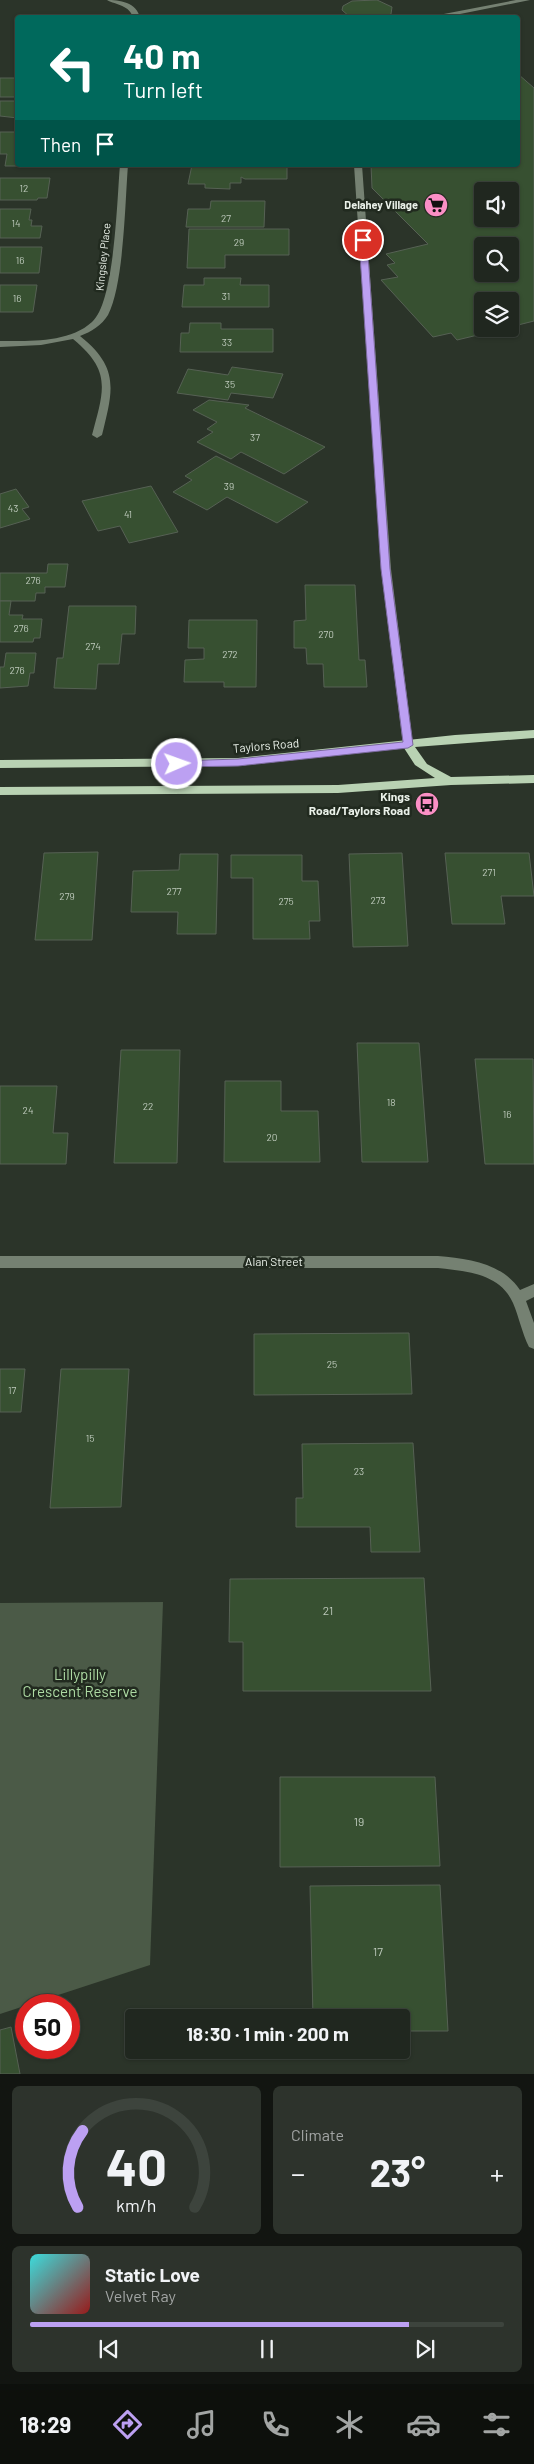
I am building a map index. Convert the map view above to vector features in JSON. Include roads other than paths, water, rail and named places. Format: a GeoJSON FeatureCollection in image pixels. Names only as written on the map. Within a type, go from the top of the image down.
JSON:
{"type":"FeatureCollection","features":[{"type":"Feature","properties":{"kind":"main road","name":"Taylors Road"},"geometry":{"type":"LineString","coordinates":[[0,764],[238,762],[534,734]]}},
{"type":"Feature","properties":{"kind":"main road"},"geometry":{"type":"LineString","coordinates":[[408,745],[417,762],[430,772],[451,780]]}},
{"type":"Feature","properties":{"kind":"main road"},"geometry":{"type":"LineString","coordinates":[[0,791],[338,789],[451,780],[534,779]]}},
{"type":"Feature","properties":{"kind":"street"},"geometry":{"type":"LineString","coordinates":[[110,0],[128,2],[136,15]]}},
{"type":"Feature","properties":{"kind":"street"},"geometry":{"type":"LineString","coordinates":[[443,15],[526,0]]}},
{"type":"Feature","properties":{"kind":"street","name":"Kingsley Place"},"geometry":{"type":"LineString","coordinates":[[0,344],[27,344],[74,335],[90,327],[103,316],[108,306],[124,167]]}},
{"type":"Feature","properties":{"kind":"street"},"geometry":{"type":"LineString","coordinates":[[358,167],[386,569],[408,745]]}},
{"type":"Feature","properties":{"kind":"street"},"geometry":{"type":"LineString","coordinates":[[74,335],[96,355],[103,366],[106,376],[105,398],[97,435]]}},
{"type":"Feature","properties":{"kind":"street","name":"Alan Street"},"geometry":{"type":"LineString","coordinates":[[0,1262],[438,1262],[487,1269],[512,1285],[534,1343]]}},
{"type":"Feature","properties":{"kind":"street"},"geometry":{"type":"LineString","coordinates":[[518,1298],[534,1290]]}},
{"type":"Feature","properties":{"kind":"place","name":"Delahey Village"},"geometry":{"type":"Point","coordinates":[436,205]}},
{"type":"Feature","properties":{"kind":"place","name":"Kings Road/Taylors Road"},"geometry":{"type":"Point","coordinates":[427,804]}},
{"type":"Feature","properties":{"kind":"park label","name":"Lillypilly Crescent Reserve"},"geometry":{"type":"Point","coordinates":[80,1684]}}]}
